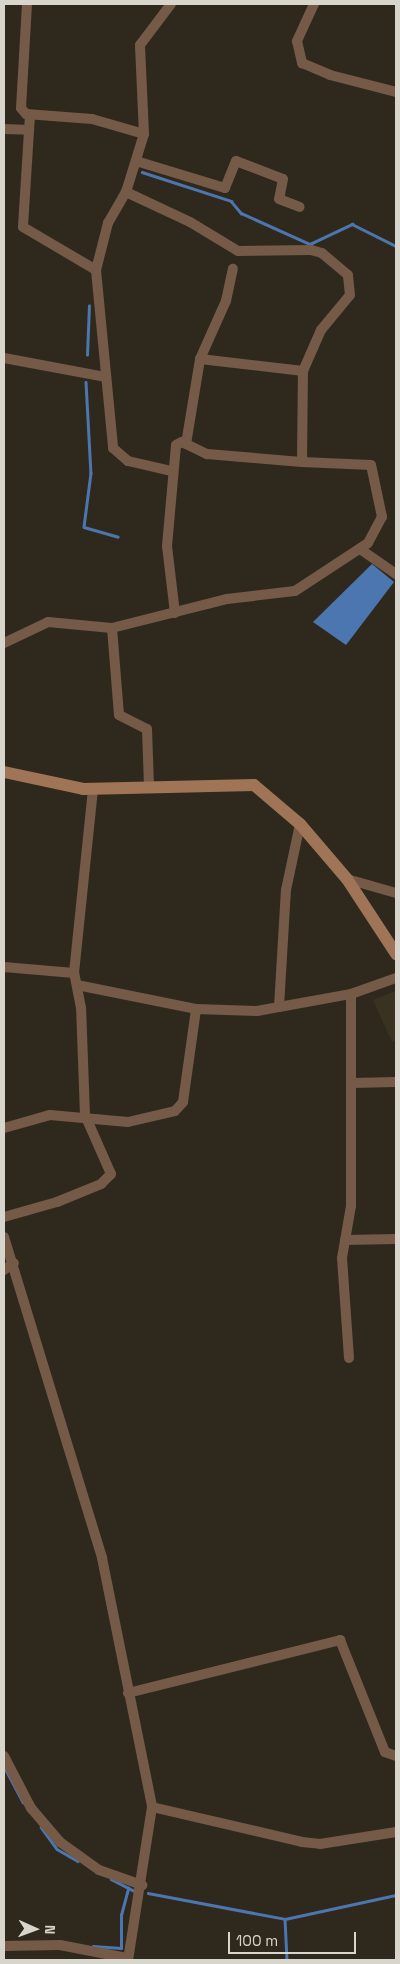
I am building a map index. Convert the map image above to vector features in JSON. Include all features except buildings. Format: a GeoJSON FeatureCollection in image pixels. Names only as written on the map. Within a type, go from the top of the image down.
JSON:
{"type":"FeatureCollection","features":[{"type":"Feature","properties":{"kind":"street"},"geometry":{"type":"LineString","coordinates":[[27,4],[21,108],[30,115],[92,119],[144,134]]}},
{"type":"Feature","properties":{"kind":"street"},"geometry":{"type":"LineString","coordinates":[[171,4],[140,44],[144,134],[126,192],[108,223],[96,270],[111,442],[117,454],[144,466],[171,471]]}},
{"type":"Feature","properties":{"kind":"street"},"geometry":{"type":"LineString","coordinates":[[314,4],[297,40],[302,63],[330,75],[396,92]]}},
{"type":"Feature","properties":{"kind":"street"},"geometry":{"type":"LineString","coordinates":[[30,115],[23,227],[96,270]]}},
{"type":"Feature","properties":{"kind":"street"},"geometry":{"type":"LineString","coordinates":[[4,129],[29,130]]}},
{"type":"Feature","properties":{"kind":"street"},"geometry":{"type":"LineString","coordinates":[[136,161],[224,188],[236,161],[283,179],[278,200],[300,207]]}},
{"type":"Feature","properties":{"kind":"street"},"geometry":{"type":"LineString","coordinates":[[126,192],[190,222],[238,251],[311,250],[338,265],[351,283],[350,295],[321,330],[303,370],[302,462]]}},
{"type":"Feature","properties":{"kind":"street"},"geometry":{"type":"LineString","coordinates":[[186,444],[200,359],[226,301],[232,269]]}},
{"type":"Feature","properties":{"kind":"street"},"geometry":{"type":"LineString","coordinates":[[4,358],[106,377]]}},
{"type":"Feature","properties":{"kind":"street"},"geometry":{"type":"LineString","coordinates":[[200,359],[303,370]]}},
{"type":"Feature","properties":{"kind":"street"},"geometry":{"type":"LineString","coordinates":[[4,643],[57,621],[112,628],[175,613],[227,599],[295,591],[360,549],[374,536],[382,517],[375,470],[364,463],[302,462],[207,454],[186,444],[176,445],[171,471],[167,567],[175,613]]}},
{"type":"Feature","properties":{"kind":"street"},"geometry":{"type":"LineString","coordinates":[[360,549],[396,574]]}},
{"type":"Feature","properties":{"kind":"street"},"geometry":{"type":"LineString","coordinates":[[112,628],[119,715],[147,729],[149,786]]}},
{"type":"Feature","properties":{"kind":"street"},"geometry":{"type":"LineString","coordinates":[[4,772],[93,788],[254,785],[300,824],[347,879],[396,954]]}},
{"type":"Feature","properties":{"kind":"street"},"geometry":{"type":"LineString","coordinates":[[4,1216],[57,1202],[108,1179],[112,1168],[85,1116],[77,985],[74,973],[93,788]]}},
{"type":"Feature","properties":{"kind":"street"},"geometry":{"type":"LineString","coordinates":[[279,1007],[286,890],[300,824]]}},
{"type":"Feature","properties":{"kind":"street"},"geometry":{"type":"LineString","coordinates":[[347,879],[396,893]]}},
{"type":"Feature","properties":{"kind":"street"},"geometry":{"type":"LineString","coordinates":[[4,967],[74,973]]}},
{"type":"Feature","properties":{"kind":"street"},"geometry":{"type":"LineString","coordinates":[[77,985],[196,1009],[279,1007],[351,994],[396,978]]}},
{"type":"Feature","properties":{"kind":"street"},"geometry":{"type":"LineString","coordinates":[[349,1358],[345,1240],[351,1206],[351,994]]}},
{"type":"Feature","properties":{"kind":"street"},"geometry":{"type":"LineString","coordinates":[[4,1128],[50,1115],[142,1121],[181,1107],[196,1009]]}},
{"type":"Feature","properties":{"kind":"street"},"geometry":{"type":"LineString","coordinates":[[352,1083],[396,1082]]}},
{"type":"Feature","properties":{"kind":"street"},"geometry":{"type":"LineString","coordinates":[[4,1237],[14,1264],[76,1484],[102,1558],[152,1807],[142,1886],[127,1959],[60,1945],[4,1946]]}},
{"type":"Feature","properties":{"kind":"street"},"geometry":{"type":"LineString","coordinates":[[345,1240],[396,1239]]}},
{"type":"Feature","properties":{"kind":"street"},"geometry":{"type":"LineString","coordinates":[[4,1270],[14,1264]]}},
{"type":"Feature","properties":{"kind":"street"},"geometry":{"type":"LineString","coordinates":[[128,1693],[340,1640],[386,1752],[396,1756]]}},
{"type":"Feature","properties":{"kind":"street"},"geometry":{"type":"LineString","coordinates":[[4,1756],[30,1808],[60,1842],[99,1870],[142,1886]]}},
{"type":"Feature","properties":{"kind":"street"},"geometry":{"type":"LineString","coordinates":[[152,1807],[302,1842],[320,1844],[396,1832]]}},
{"type":"Feature","properties":{"kind":"shaded area"},"geometry":{"type":"Polygon","coordinates":[[[396,991],[396,1040],[392,1042],[373,1000],[396,991]]]}},
{"type":"Feature","properties":{"kind":"water"},"geometry":{"type":"Polygon","coordinates":[[[372,564],[394,582],[346,645],[313,622],[372,564]]]}},
{"type":"Feature","properties":{"kind":"waterway"},"geometry":{"type":"LineString","coordinates":[[142,172],[231,201],[241,213],[310,244],[352,224],[396,246]]}},
{"type":"Feature","properties":{"kind":"waterway"},"geometry":{"type":"LineString","coordinates":[[87,355],[89,306]]}},
{"type":"Feature","properties":{"kind":"waterway"},"geometry":{"type":"LineString","coordinates":[[86,382],[91,473],[84,527],[118,537]]}},
{"type":"Feature","properties":{"kind":"waterway"},"geometry":{"type":"LineString","coordinates":[[4,1766],[23,1802]]}},
{"type":"Feature","properties":{"kind":"waterway"},"geometry":{"type":"LineString","coordinates":[[41,1827],[57,1849],[78,1861]]}},
{"type":"Feature","properties":{"kind":"waterway"},"geometry":{"type":"LineString","coordinates":[[111,1879],[133,1890]]}},
{"type":"Feature","properties":{"kind":"waterway"},"geometry":{"type":"LineString","coordinates":[[93,1946],[121,1948],[121,1915],[128,1888]]}},
{"type":"Feature","properties":{"kind":"waterway"},"geometry":{"type":"LineString","coordinates":[[148,1893],[285,1919],[396,1895]]}},
{"type":"Feature","properties":{"kind":"waterway"},"geometry":{"type":"LineString","coordinates":[[285,1919],[287,1960]]}}]}
